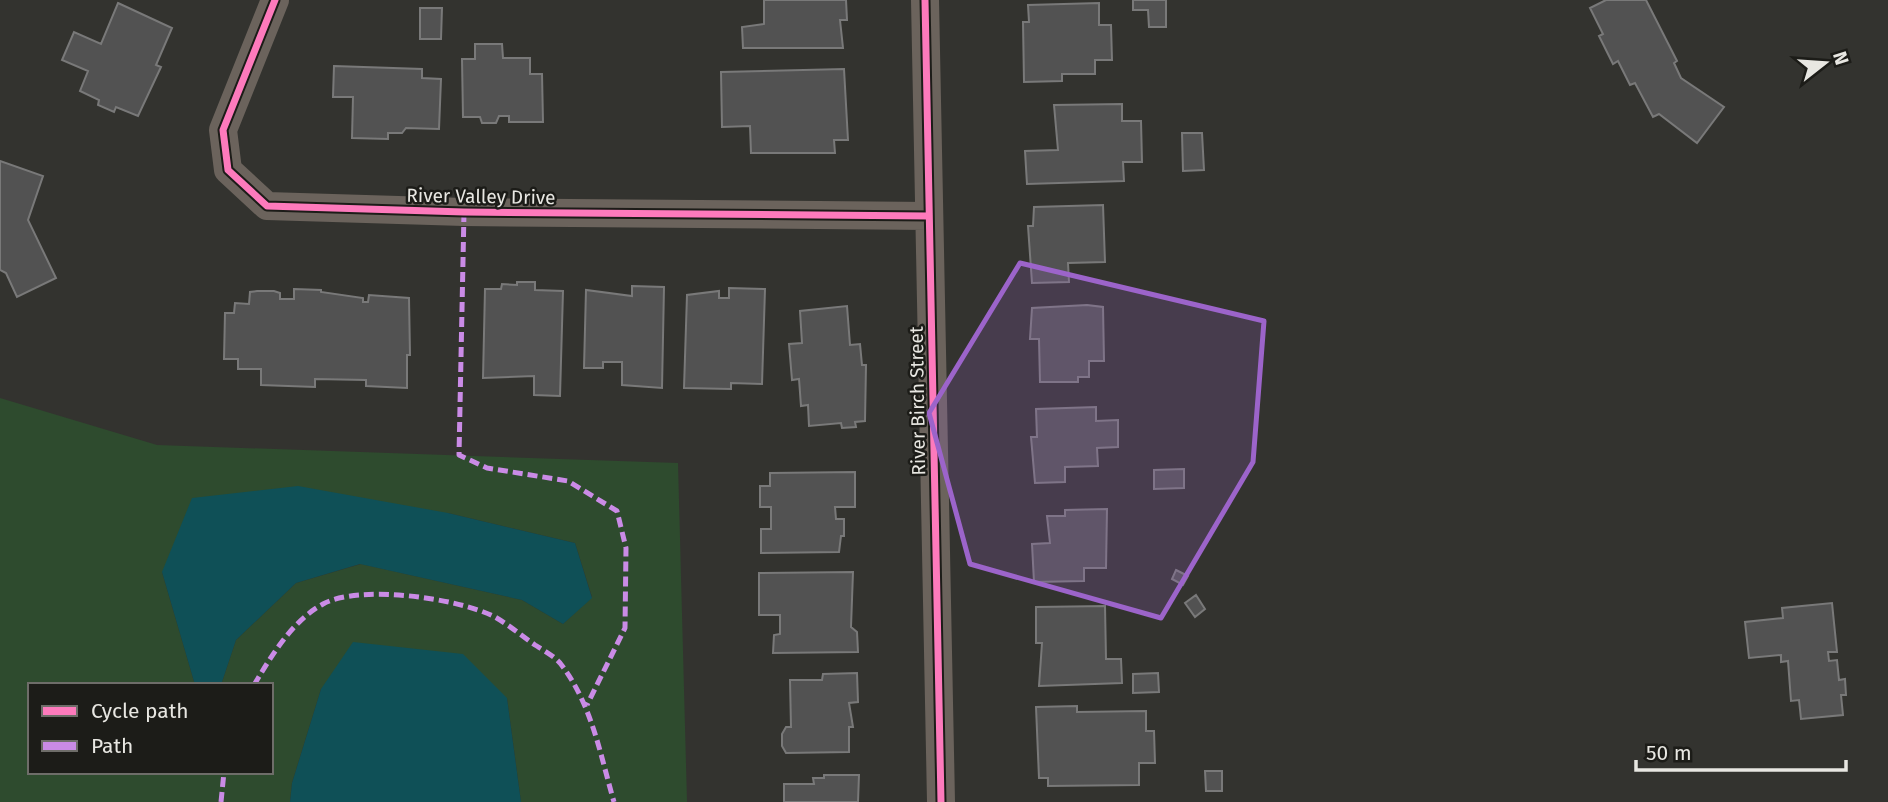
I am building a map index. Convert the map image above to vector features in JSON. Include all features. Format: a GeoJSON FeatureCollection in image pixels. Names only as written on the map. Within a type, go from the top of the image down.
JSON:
{"type":"FeatureCollection","features":[{"type":"Feature","properties":{"kind":"street","name":"River Valley Drive"},"geometry":{"type":"LineString","coordinates":[[275,0],[223,130],[228,170],[267,206],[464,212],[929,216]]}},
{"type":"Feature","properties":{"kind":"street","name":"River Birch Street"},"geometry":{"type":"LineString","coordinates":[[925,0],[942,802]]}},
{"type":"Feature","properties":{"kind":"highlighted area"},"geometry":{"type":"Polygon","coordinates":[[[1020,263],[1264,321],[1253,462],[1161,618],[970,564],[929,413],[1020,263]]]}},
{"type":"Feature","properties":{"kind":"green space"},"geometry":{"type":"Polygon","coordinates":[[[0,398],[157,445],[678,463],[687,802],[521,802],[507,698],[321,689],[292,783],[290,802],[0,802],[0,398]],[[448,513],[162,572],[194,683],[28,683],[28,774],[273,774],[273,683],[222,683],[236,640],[296,583],[361,564],[522,600],[563,624],[592,597],[575,543],[448,513]]]}},
{"type":"Feature","properties":{"kind":"water"},"geometry":{"type":"Polygon","coordinates":[[[298,486],[448,513],[575,543],[592,598],[563,624],[522,600],[360,564],[296,583],[236,640],[222,683],[194,683],[162,572],[192,498],[298,486]]]}},
{"type":"Feature","properties":{"kind":"water"},"geometry":{"type":"Polygon","coordinates":[[[353,642],[463,654],[507,698],[521,802],[290,802],[292,783],[321,689],[353,642]]]}},
{"type":"Feature","properties":{"kind":"building"},"geometry":{"type":"Polygon","coordinates":[[[764,0],[846,0],[847,20],[840,20],[843,48],[743,48],[742,27],[764,24],[764,0]]]}},
{"type":"Feature","properties":{"kind":"building"},"geometry":{"type":"Polygon","coordinates":[[[1133,0],[1166,0],[1166,27],[1149,27],[1148,10],[1133,10],[1133,0]]]}},
{"type":"Feature","properties":{"kind":"building"},"geometry":{"type":"Polygon","coordinates":[[[1606,0],[1646,0],[1677,61],[1674,63],[1681,78],[1724,107],[1697,143],[1659,114],[1653,117],[1635,83],[1630,85],[1618,61],[1613,64],[1599,36],[1603,34],[1590,8],[1606,0]]]}},
{"type":"Feature","properties":{"kind":"building"},"geometry":{"type":"Polygon","coordinates":[[[118,3],[172,28],[156,65],[161,67],[138,116],[116,107],[114,112],[98,105],[99,100],[80,91],[88,71],[62,60],[74,32],[101,44],[118,3]]]}},
{"type":"Feature","properties":{"kind":"building"},"geometry":{"type":"Polygon","coordinates":[[[1099,3],[1099,25],[1111,25],[1112,60],[1095,60],[1095,74],[1062,74],[1062,81],[1024,82],[1023,22],[1029,22],[1028,5],[1099,3]]]}},
{"type":"Feature","properties":{"kind":"building"},"geometry":{"type":"Polygon","coordinates":[[[420,8],[442,8],[441,39],[420,39],[420,8]]]}},
{"type":"Feature","properties":{"kind":"building"},"geometry":{"type":"Polygon","coordinates":[[[475,44],[502,44],[503,58],[530,58],[530,74],[542,74],[543,122],[509,122],[509,116],[499,116],[496,123],[482,123],[480,117],[463,117],[462,59],[475,59],[475,44]]]}},
{"type":"Feature","properties":{"kind":"building"},"geometry":{"type":"Polygon","coordinates":[[[334,66],[422,69],[422,78],[441,79],[439,129],[406,128],[402,133],[388,133],[388,139],[352,138],[353,97],[333,97],[334,66]]]}},
{"type":"Feature","properties":{"kind":"building"},"geometry":{"type":"Polygon","coordinates":[[[844,69],[848,140],[834,140],[835,153],[751,153],[750,126],[722,127],[721,72],[844,69]]]}},
{"type":"Feature","properties":{"kind":"building"},"geometry":{"type":"Polygon","coordinates":[[[1122,104],[1122,121],[1141,121],[1142,162],[1123,162],[1124,181],[1027,184],[1025,151],[1058,150],[1054,105],[1122,104]]]}},
{"type":"Feature","properties":{"kind":"building"},"geometry":{"type":"Polygon","coordinates":[[[1182,133],[1202,133],[1204,170],[1183,171],[1182,133]]]}},
{"type":"Feature","properties":{"kind":"building"},"geometry":{"type":"Polygon","coordinates":[[[0,161],[43,176],[28,220],[56,278],[17,297],[6,273],[0,270],[0,161]]]}},
{"type":"Feature","properties":{"kind":"building"},"geometry":{"type":"Polygon","coordinates":[[[1103,205],[1105,262],[1068,263],[1069,282],[1032,283],[1028,226],[1033,226],[1034,207],[1103,205]]]}},
{"type":"Feature","properties":{"kind":"building"},"geometry":{"type":"Polygon","coordinates":[[[517,282],[535,282],[535,290],[563,291],[560,396],[534,395],[534,376],[483,378],[485,289],[501,289],[502,284],[517,285],[517,282]]]}},
{"type":"Feature","properties":{"kind":"building"},"geometry":{"type":"Polygon","coordinates":[[[632,286],[664,287],[662,388],[622,385],[622,362],[603,362],[603,368],[584,368],[586,290],[632,296],[632,286]]]}},
{"type":"Feature","properties":{"kind":"building"},"geometry":{"type":"Polygon","coordinates":[[[729,288],[765,289],[762,384],[731,383],[731,389],[684,388],[687,295],[719,291],[719,298],[729,298],[729,288]]]}},
{"type":"Feature","properties":{"kind":"building"},"geometry":{"type":"Polygon","coordinates":[[[294,289],[321,290],[363,298],[363,302],[368,302],[369,295],[409,298],[410,355],[407,355],[407,388],[366,386],[366,380],[315,379],[315,387],[261,385],[261,369],[238,369],[238,359],[224,359],[225,313],[234,313],[235,303],[249,304],[250,292],[257,291],[274,291],[280,293],[280,299],[294,299],[294,289]]]}},
{"type":"Feature","properties":{"kind":"building"},"geometry":{"type":"Polygon","coordinates":[[[1087,305],[1103,307],[1104,361],[1089,361],[1089,377],[1078,377],[1078,382],[1040,382],[1039,339],[1030,339],[1032,308],[1087,305]]]}},
{"type":"Feature","properties":{"kind":"building"},"geometry":{"type":"Polygon","coordinates":[[[847,306],[850,345],[860,344],[862,365],[866,365],[865,421],[855,422],[856,427],[842,428],[841,423],[809,426],[808,405],[801,406],[799,379],[792,380],[789,344],[802,343],[800,311],[847,306]]]}},
{"type":"Feature","properties":{"kind":"building"},"geometry":{"type":"Polygon","coordinates":[[[1096,407],[1096,421],[1118,420],[1118,447],[1097,448],[1098,466],[1065,467],[1065,482],[1035,483],[1031,437],[1037,437],[1036,409],[1096,407]]]}},
{"type":"Feature","properties":{"kind":"building"},"geometry":{"type":"Polygon","coordinates":[[[1184,469],[1184,488],[1154,489],[1154,470],[1184,469]]]}},
{"type":"Feature","properties":{"kind":"building"},"geometry":{"type":"Polygon","coordinates":[[[855,472],[855,507],[835,507],[836,519],[844,519],[844,536],[841,536],[839,552],[761,553],[761,529],[771,529],[771,507],[760,507],[760,486],[770,486],[770,473],[855,472]]]}},
{"type":"Feature","properties":{"kind":"building"},"geometry":{"type":"Polygon","coordinates":[[[1107,509],[1106,568],[1084,568],[1084,581],[1034,582],[1032,544],[1050,543],[1047,516],[1065,516],[1065,510],[1107,509]]]}},
{"type":"Feature","properties":{"kind":"building"},"geometry":{"type":"Polygon","coordinates":[[[1176,570],[1188,576],[1183,585],[1172,579],[1176,570]]]}},
{"type":"Feature","properties":{"kind":"building"},"geometry":{"type":"Polygon","coordinates":[[[853,572],[851,627],[857,632],[858,652],[773,653],[774,635],[780,634],[780,615],[759,615],[759,573],[853,572]]]}},
{"type":"Feature","properties":{"kind":"building"},"geometry":{"type":"Polygon","coordinates":[[[1196,595],[1205,609],[1195,617],[1185,603],[1196,595]]]}},
{"type":"Feature","properties":{"kind":"building"},"geometry":{"type":"Polygon","coordinates":[[[1832,603],[1837,652],[1828,652],[1829,661],[1837,660],[1839,680],[1845,679],[1846,695],[1841,695],[1843,715],[1801,719],[1799,700],[1791,701],[1788,661],[1781,662],[1781,655],[1749,658],[1745,622],[1783,618],[1782,608],[1832,603]]]}},
{"type":"Feature","properties":{"kind":"building"},"geometry":{"type":"Polygon","coordinates":[[[1105,606],[1106,659],[1121,659],[1122,683],[1039,686],[1042,643],[1036,643],[1036,607],[1105,606]]]}},
{"type":"Feature","properties":{"kind":"building"},"geometry":{"type":"Polygon","coordinates":[[[857,673],[858,702],[849,703],[853,727],[849,727],[849,752],[786,753],[782,746],[782,734],[786,727],[791,727],[790,680],[822,680],[823,674],[857,673]]]}},
{"type":"Feature","properties":{"kind":"building"},"geometry":{"type":"Polygon","coordinates":[[[1158,673],[1159,692],[1133,693],[1133,674],[1158,673]]]}},
{"type":"Feature","properties":{"kind":"building"},"geometry":{"type":"Polygon","coordinates":[[[1077,706],[1077,712],[1146,711],[1146,731],[1154,731],[1155,763],[1139,763],[1139,785],[1048,786],[1048,778],[1039,778],[1036,707],[1077,706]]]}},
{"type":"Feature","properties":{"kind":"building"},"geometry":{"type":"Polygon","coordinates":[[[1205,771],[1222,771],[1222,791],[1206,791],[1205,771]]]}},
{"type":"Feature","properties":{"kind":"building"},"geometry":{"type":"Polygon","coordinates":[[[824,775],[859,775],[858,802],[784,802],[784,784],[814,784],[813,778],[824,778],[824,775]]]}},
{"type":"Feature","properties":{"kind":"marked path"},"geometry":{"type":"LineString","coordinates":[[464,212],[459,455],[487,468],[568,481],[617,511],[626,548],[625,628],[587,705]]}},
{"type":"Feature","properties":{"kind":"marked path"},"geometry":{"type":"LineString","coordinates":[[255,683],[292,629],[312,611],[339,598],[384,594],[409,596],[479,610],[500,620],[560,663],[587,712],[614,802]]}},
{"type":"Feature","properties":{"kind":"marked path"},"geometry":{"type":"LineString","coordinates":[[221,802],[224,774]]}},
{"type":"Feature","properties":{"kind":"cycle path"},"geometry":{"type":"LineString","coordinates":[[275,0],[223,130],[228,170],[267,206],[464,212],[929,216]]}},
{"type":"Feature","properties":{"kind":"cycle path"},"geometry":{"type":"LineString","coordinates":[[925,0],[941,802]]}}]}
